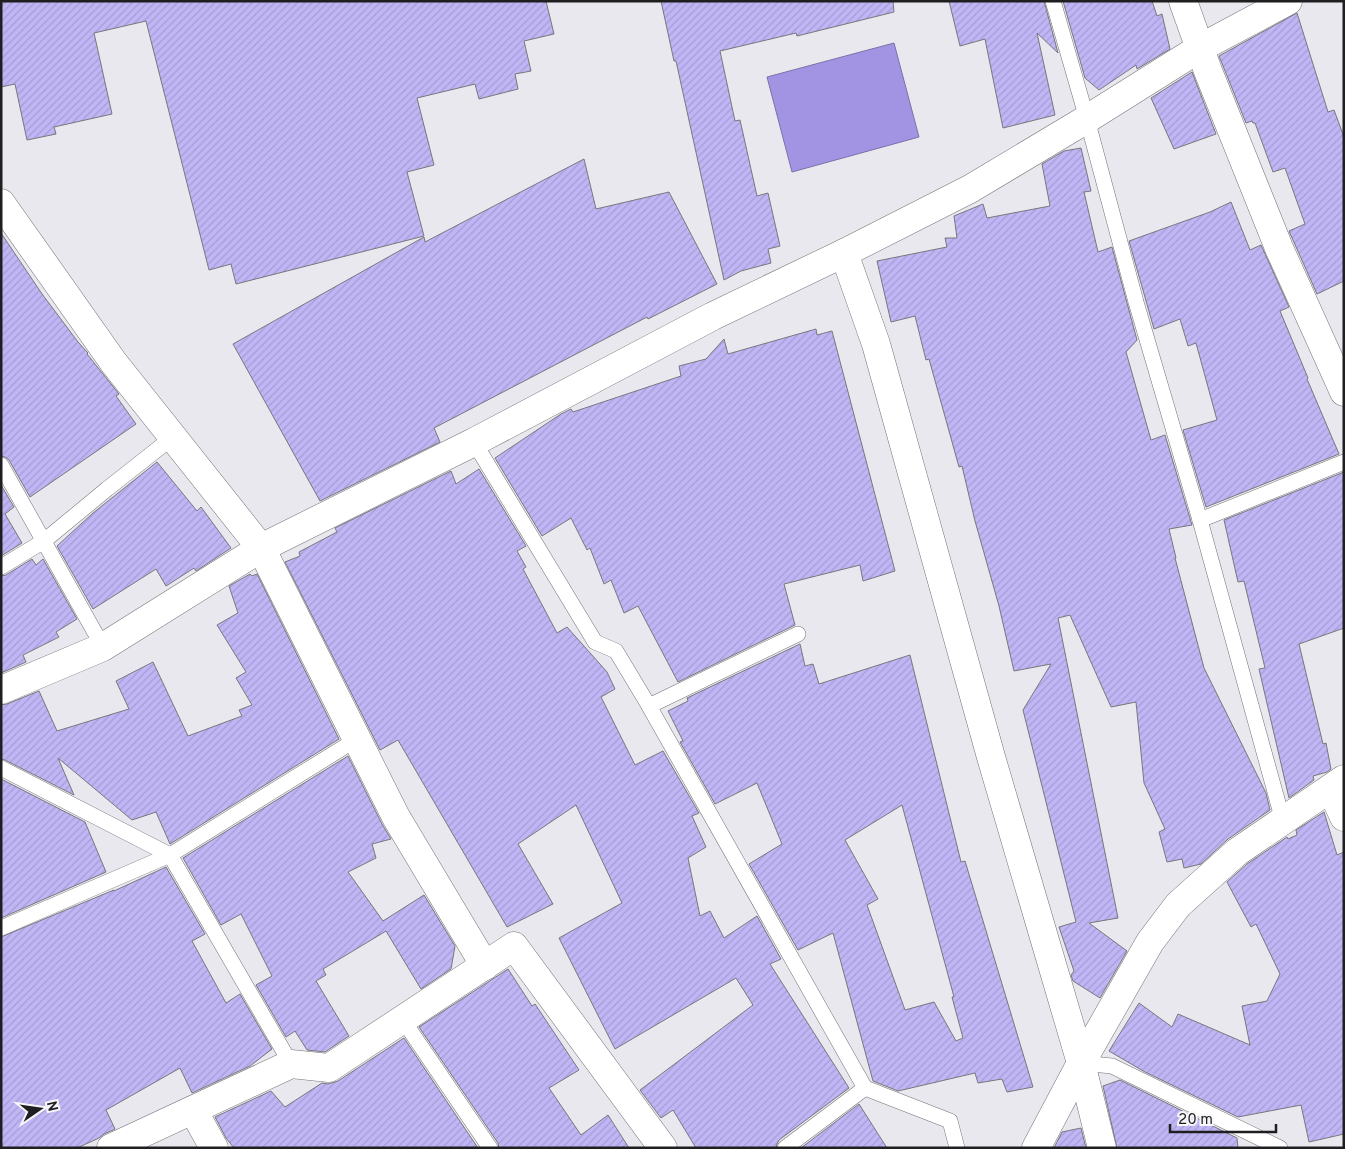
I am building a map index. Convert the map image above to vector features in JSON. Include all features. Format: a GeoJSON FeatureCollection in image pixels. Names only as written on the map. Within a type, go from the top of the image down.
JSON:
{"type":"FeatureCollection","features":[{"type":"Feature","properties":{"kind":"street"},"geometry":{"type":"LineString","coordinates":[[1183,1],[1279,248],[1341,378]]}},
{"type":"Feature","properties":{"kind":"street"},"geometry":{"type":"LineString","coordinates":[[1,690],[103,646],[261,548],[474,442],[714,316],[970,189],[1200,48],[1288,1]]}},
{"type":"Feature","properties":{"kind":"street"},"geometry":{"type":"LineString","coordinates":[[1,203],[114,363],[261,548],[396,817],[485,966]]}},
{"type":"Feature","properties":{"kind":"street"},"geometry":{"type":"LineString","coordinates":[[844,253],[876,344],[991,757],[1081,1063],[1102,1148]]}},
{"type":"Feature","properties":{"kind":"street"},"geometry":{"type":"LineString","coordinates":[[1036,1148],[1081,1063],[1150,942],[1178,905],[1237,852],[1337,784],[1344,816]]}},
{"type":"Feature","properties":{"kind":"street"},"geometry":{"type":"LineString","coordinates":[[111,1148],[291,1064],[329,1068],[514,946],[663,1148]]}},
{"type":"Feature","properties":{"kind":"street"},"geometry":{"type":"LineString","coordinates":[[193,1110],[214,1148]]}},
{"type":"Feature","properties":{"kind":"lane"},"geometry":{"type":"LineString","coordinates":[[1053,1],[1283,821]]}},
{"type":"Feature","properties":{"kind":"lane"},"geometry":{"type":"LineString","coordinates":[[1,567],[44,541],[173,437]]}},
{"type":"Feature","properties":{"kind":"lane"},"geometry":{"type":"LineString","coordinates":[[474,442],[595,642],[616,651],[865,1088],[950,1121],[957,1148]]}},
{"type":"Feature","properties":{"kind":"lane"},"geometry":{"type":"LineString","coordinates":[[1200,520],[1344,462]]}},
{"type":"Feature","properties":{"kind":"lane"},"geometry":{"type":"LineString","coordinates":[[1,465],[103,646]]}},
{"type":"Feature","properties":{"kind":"lane"},"geometry":{"type":"LineString","coordinates":[[649,706],[798,634]]}},
{"type":"Feature","properties":{"kind":"lane"},"geometry":{"type":"LineString","coordinates":[[1,928],[170,855],[357,739]]}},
{"type":"Feature","properties":{"kind":"lane"},"geometry":{"type":"LineString","coordinates":[[1,768],[170,855],[291,1064]]}},
{"type":"Feature","properties":{"kind":"lane"},"geometry":{"type":"LineString","coordinates":[[403,1020],[490,1148]]}},
{"type":"Feature","properties":{"kind":"lane"},"geometry":{"type":"LineString","coordinates":[[1081,1063],[1112,1066],[1280,1148]]}},
{"type":"Feature","properties":{"kind":"lane"},"geometry":{"type":"LineString","coordinates":[[785,1148],[865,1088]]}},
{"type":"Feature","properties":{"kind":"shaded area"},"geometry":{"type":"Polygon","coordinates":[[[894,43],[919,137],[792,172],[767,77],[894,43]]]}},
{"type":"Feature","properties":{"kind":"building"},"geometry":{"type":"Polygon","coordinates":[[[1,1],[546,1],[554,34],[524,41],[531,71],[515,74],[518,89],[479,99],[475,84],[417,98],[434,165],[407,172],[424,236],[236,284],[231,264],[209,270],[146,21],[94,33],[112,114],[54,127],[56,134],[27,140],[15,84],[1,87],[1,1]]]}},
{"type":"Feature","properties":{"kind":"building"},"geometry":{"type":"Polygon","coordinates":[[[661,1],[893,1],[894,12],[797,36],[796,33],[720,51],[735,121],[740,120],[757,196],[768,193],[780,246],[768,249],[771,263],[741,271],[724,280],[676,61],[674,61],[661,1]]]}},
{"type":"Feature","properties":{"kind":"building"},"geometry":{"type":"Polygon","coordinates":[[[949,1],[1044,1],[1058,53],[1037,33],[1055,115],[1003,128],[985,39],[960,46],[949,1]]]}},
{"type":"Feature","properties":{"kind":"building"},"geometry":{"type":"Polygon","coordinates":[[[1063,1],[1152,1],[1157,16],[1162,14],[1170,49],[1137,69],[1136,65],[1099,90],[1085,78],[1063,1]]]}},
{"type":"Feature","properties":{"kind":"building"},"geometry":{"type":"Polygon","coordinates":[[[1297,13],[1328,112],[1334,110],[1344,137],[1344,281],[1317,294],[1289,231],[1305,224],[1285,168],[1273,172],[1255,123],[1252,121],[1246,123],[1219,56],[1297,13]]]}},
{"type":"Feature","properties":{"kind":"building"},"geometry":{"type":"Polygon","coordinates":[[[1192,72],[1216,134],[1174,149],[1151,98],[1192,72]]]}},
{"type":"Feature","properties":{"kind":"building"},"geometry":{"type":"Polygon","coordinates":[[[1081,148],[1091,191],[1084,192],[1098,252],[1112,247],[1137,340],[1126,352],[1151,440],[1165,435],[1192,525],[1169,529],[1204,668],[1266,793],[1270,810],[1228,839],[1201,864],[1184,868],[1182,859],[1167,862],[1159,832],[1165,829],[1144,783],[1136,702],[1111,707],[1070,615],[1058,618],[1118,918],[1089,923],[1127,951],[1100,998],[1073,981],[1071,975],[1074,971],[1059,927],[1076,922],[1023,710],[1051,664],[1014,671],[962,466],[959,467],[929,359],[926,360],[915,316],[891,322],[877,261],[947,247],[945,238],[957,238],[954,216],[983,204],[987,218],[1050,206],[1042,164],[1064,151],[1081,148]]]}},
{"type":"Feature","properties":{"kind":"building"},"geometry":{"type":"Polygon","coordinates":[[[584,159],[596,209],[669,192],[717,284],[648,319],[647,317],[434,428],[440,442],[320,501],[233,344],[424,237],[425,242],[584,159]]]}},
{"type":"Feature","properties":{"kind":"building"},"geometry":{"type":"Polygon","coordinates":[[[1231,202],[1250,250],[1261,245],[1289,307],[1280,311],[1339,454],[1206,507],[1183,430],[1217,420],[1196,343],[1188,346],[1180,319],[1154,329],[1129,241],[1210,212],[1231,202]]]}},
{"type":"Feature","properties":{"kind":"building"},"geometry":{"type":"Polygon","coordinates":[[[1,233],[42,294],[119,394],[116,396],[136,424],[30,497],[9,460],[1,456],[1,233]]]}},
{"type":"Feature","properties":{"kind":"building"},"geometry":{"type":"Polygon","coordinates":[[[816,329],[817,335],[832,331],[895,571],[863,581],[860,565],[784,584],[795,625],[678,682],[638,606],[624,613],[611,580],[604,584],[590,548],[587,550],[571,518],[542,536],[495,458],[571,409],[573,412],[681,376],[679,366],[706,359],[724,339],[728,354],[816,329]]]}},
{"type":"Feature","properties":{"kind":"building"},"geometry":{"type":"Polygon","coordinates":[[[157,462],[197,511],[201,507],[231,548],[196,571],[194,568],[166,586],[156,569],[93,609],[57,546],[93,513],[157,462]]]}},
{"type":"Feature","properties":{"kind":"building"},"geometry":{"type":"Polygon","coordinates":[[[479,469],[526,546],[517,551],[526,567],[523,569],[557,633],[567,627],[607,672],[615,689],[601,697],[635,765],[663,751],[699,813],[692,816],[706,847],[688,858],[700,916],[710,911],[724,938],[757,916],[781,959],[770,964],[849,1088],[779,1140],[776,1148],[696,1148],[673,1110],[661,1118],[640,1090],[753,1005],[736,978],[615,1049],[559,938],[622,903],[576,805],[518,844],[553,904],[507,927],[398,740],[380,750],[285,562],[300,556],[299,552],[337,532],[335,528],[451,471],[456,484],[479,469]]]}},
{"type":"Feature","properties":{"kind":"building"},"geometry":{"type":"Polygon","coordinates":[[[1344,472],[1344,628],[1299,644],[1323,744],[1326,743],[1331,769],[1313,776],[1314,780],[1289,798],[1259,669],[1265,668],[1244,581],[1238,582],[1224,520],[1344,472]]]}},
{"type":"Feature","properties":{"kind":"building"},"geometry":{"type":"Polygon","coordinates":[[[1,485],[14,507],[5,514],[22,543],[1,556],[1,485]]]}},
{"type":"Feature","properties":{"kind":"building"},"geometry":{"type":"Polygon","coordinates":[[[32,559],[36,565],[43,559],[77,619],[56,632],[59,637],[23,655],[26,662],[1,673],[1,576],[6,575],[32,559]]]}},
{"type":"Feature","properties":{"kind":"building"},"geometry":{"type":"Polygon","coordinates":[[[250,574],[252,576],[257,574],[339,739],[170,844],[156,812],[132,820],[58,758],[74,795],[1,759],[1,705],[39,691],[57,731],[129,709],[116,681],[153,662],[188,736],[242,716],[239,710],[252,705],[236,678],[246,672],[217,625],[238,613],[229,586],[250,574]]]}},
{"type":"Feature","properties":{"kind":"building"},"geometry":{"type":"Polygon","coordinates":[[[800,644],[805,666],[813,664],[819,684],[910,655],[961,862],[965,861],[1033,1087],[1007,1092],[1002,1079],[978,1083],[975,1073],[898,1091],[873,1081],[833,933],[798,950],[749,864],[782,844],[757,783],[715,804],[680,742],[683,741],[668,711],[688,701],[687,698],[800,644]],[[902,805],[845,840],[878,899],[867,905],[905,1010],[934,1002],[956,1041],[963,1038],[952,997],[954,997],[902,805]]]}},
{"type":"Feature","properties":{"kind":"building"},"geometry":{"type":"Polygon","coordinates":[[[348,756],[391,839],[372,844],[376,858],[348,872],[383,921],[424,895],[455,946],[451,969],[421,989],[386,931],[323,969],[326,975],[316,981],[349,1036],[325,1052],[307,1050],[295,1031],[286,1037],[256,985],[272,976],[241,914],[221,925],[183,858],[348,756]]]}},
{"type":"Feature","properties":{"kind":"building"},"geometry":{"type":"Polygon","coordinates":[[[1,779],[85,822],[106,872],[1,918],[1,779]]]}},
{"type":"Feature","properties":{"kind":"building"},"geometry":{"type":"Polygon","coordinates":[[[1324,812],[1337,855],[1344,852],[1344,1134],[1309,1142],[1301,1105],[1238,1117],[1145,1072],[1109,1051],[1139,1003],[1172,1027],[1178,1014],[1250,1045],[1242,1006],[1267,1001],[1280,974],[1256,924],[1251,927],[1227,882],[1247,864],[1287,837],[1288,839],[1297,835],[1296,830],[1324,812]]]}},
{"type":"Feature","properties":{"kind":"building"},"geometry":{"type":"Polygon","coordinates":[[[166,867],[205,934],[192,941],[226,1003],[240,994],[272,1049],[250,1066],[192,1093],[180,1068],[106,1110],[115,1129],[77,1148],[1,1148],[1,937],[114,891],[166,867]]]}},
{"type":"Feature","properties":{"kind":"building"},"geometry":{"type":"Polygon","coordinates":[[[508,969],[532,1006],[535,1004],[579,1070],[549,1088],[581,1135],[608,1115],[629,1148],[499,1148],[498,1143],[419,1027],[508,969]]]}},
{"type":"Feature","properties":{"kind":"building"},"geometry":{"type":"Polygon","coordinates":[[[404,1038],[478,1148],[234,1148],[226,1138],[215,1117],[271,1091],[285,1107],[322,1083],[328,1084],[338,1081],[404,1038]]]}},
{"type":"Feature","properties":{"kind":"building"},"geometry":{"type":"Polygon","coordinates":[[[1120,1080],[1237,1138],[1238,1148],[1117,1148],[1103,1086],[1120,1080]]]}},
{"type":"Feature","properties":{"kind":"building"},"geometry":{"type":"Polygon","coordinates":[[[859,1104],[887,1148],[801,1148],[859,1104]]]}},
{"type":"Feature","properties":{"kind":"building"},"geometry":{"type":"Polygon","coordinates":[[[1081,1128],[1086,1148],[1054,1148],[1062,1132],[1081,1128]]]}}]}
